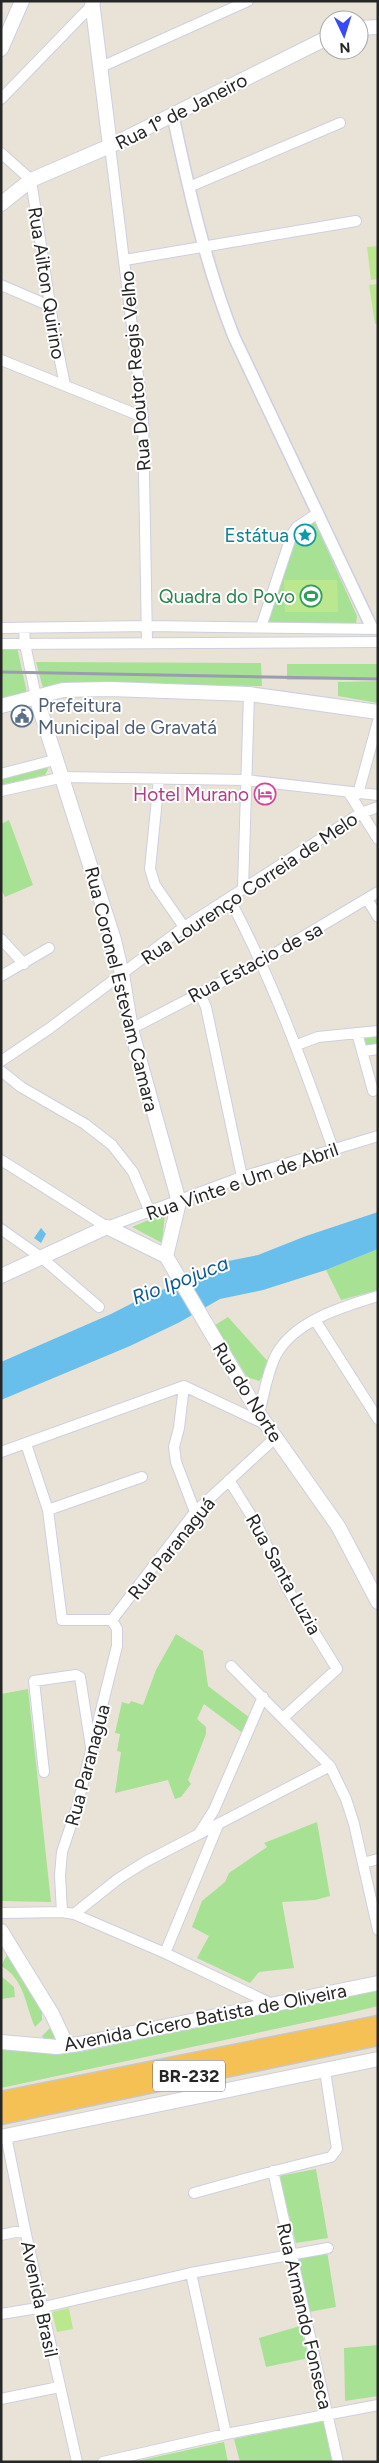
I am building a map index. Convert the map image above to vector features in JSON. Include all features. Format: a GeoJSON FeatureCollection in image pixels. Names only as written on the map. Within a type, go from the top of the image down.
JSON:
{"type":"FeatureCollection","features":[{"type":"Feature","properties":{"kind":"highway","name":"BR-232"},"geometry":{"type":"LineString","coordinates":[[1,2100],[378,2024]]}},
{"type":"Feature","properties":{"kind":"highway","name":"BR-232"},"geometry":{"type":"LineString","coordinates":[[1,2116],[378,2037]]}},
{"type":"Feature","properties":{"kind":"main road"},"geometry":{"type":"LineString","coordinates":[[1,49],[22,1]]}},
{"type":"Feature","properties":{"kind":"main road"},"geometry":{"type":"LineString","coordinates":[[94,2],[110,146]]}},
{"type":"Feature","properties":{"kind":"main road","name":"Rua 1º de Janeiro"},"geometry":{"type":"LineString","coordinates":[[1,204],[31,180],[173,116],[319,42]]}},
{"type":"Feature","properties":{"kind":"main road"},"geometry":{"type":"LineString","coordinates":[[1,706],[63,690],[95,689],[248,694],[378,712]]}},
{"type":"Feature","properties":{"kind":"main road","name":"Rua Coronel Estevam Camara"},"geometry":{"type":"LineString","coordinates":[[36,697],[64,777],[122,974],[131,1029],[179,1202],[166,1256]]}},
{"type":"Feature","properties":{"kind":"main road"},"geometry":{"type":"LineString","coordinates":[[1,1276],[107,1228],[166,1256]]}},
{"type":"Feature","properties":{"kind":"main road","name":"Rua do Norte"},"geometry":{"type":"LineString","coordinates":[[166,1256],[263,1419],[373,1579],[378,1602]]}},
{"type":"Feature","properties":{"kind":"main road"},"geometry":{"type":"LineString","coordinates":[[1,1932],[52,2014],[67,2046]]}},
{"type":"Feature","properties":{"kind":"main road","name":"Avenida Cicero Batista de Oliveira"},"geometry":{"type":"LineString","coordinates":[[1,2042],[67,2046],[378,1982]]}},
{"type":"Feature","properties":{"kind":"main road"},"geometry":{"type":"LineString","coordinates":[[4,2136],[378,2059]]}},
{"type":"Feature","properties":{"kind":"street"},"geometry":{"type":"LineString","coordinates":[[101,67],[234,4],[248,1]]}},
{"type":"Feature","properties":{"kind":"street"},"geometry":{"type":"LineString","coordinates":[[1,99],[94,2]]}},
{"type":"Feature","properties":{"kind":"street"},"geometry":{"type":"LineString","coordinates":[[1,644],[378,641],[375,628],[234,337],[218,295],[204,245],[188,187],[173,116]]}},
{"type":"Feature","properties":{"kind":"street"},"geometry":{"type":"LineString","coordinates":[[188,187],[340,123]]}},
{"type":"Feature","properties":{"kind":"street","name":"Rua Doutor Regis Velho"},"geometry":{"type":"LineString","coordinates":[[110,146],[143,417],[147,642]]}},
{"type":"Feature","properties":{"kind":"street"},"geometry":{"type":"LineString","coordinates":[[1,153],[31,180]]}},
{"type":"Feature","properties":{"kind":"street","name":"Rua Ailton Quirino"},"geometry":{"type":"LineString","coordinates":[[31,180],[64,385]]}},
{"type":"Feature","properties":{"kind":"street"},"geometry":{"type":"LineString","coordinates":[[125,260],[204,245],[356,221]]}},
{"type":"Feature","properties":{"kind":"street"},"geometry":{"type":"LineString","coordinates":[[1,285],[50,306]]}},
{"type":"Feature","properties":{"kind":"street"},"geometry":{"type":"LineString","coordinates":[[1,360],[143,417]]}},
{"type":"Feature","properties":{"kind":"street"},"geometry":{"type":"LineString","coordinates":[[261,627],[292,534],[297,527],[318,513]]}},
{"type":"Feature","properties":{"kind":"street"},"geometry":{"type":"LineString","coordinates":[[1,628],[148,626],[375,628]]}},
{"type":"Feature","properties":{"kind":"street"},"geometry":{"type":"LineString","coordinates":[[233,642],[234,627]]}},
{"type":"Feature","properties":{"kind":"street"},"geometry":{"type":"LineString","coordinates":[[24,628],[25,644],[36,697]]}},
{"type":"Feature","properties":{"kind":"street"},"geometry":{"type":"LineString","coordinates":[[313,628],[314,642]]}},
{"type":"Feature","properties":{"kind":"street"},"geometry":{"type":"LineString","coordinates":[[243,889],[248,694]]}},
{"type":"Feature","properties":{"kind":"street"},"geometry":{"type":"LineString","coordinates":[[378,721],[353,793],[361,812],[378,839]]}},
{"type":"Feature","properties":{"kind":"street"},"geometry":{"type":"LineString","coordinates":[[1,774],[58,760]]}},
{"type":"Feature","properties":{"kind":"street"},"geometry":{"type":"LineString","coordinates":[[1,791],[64,777],[246,780],[378,795]]}},
{"type":"Feature","properties":{"kind":"street"},"geometry":{"type":"LineString","coordinates":[[159,779],[150,869],[156,885],[184,927]]}},
{"type":"Feature","properties":{"kind":"street","name":"Rua Lourenço Correia de Melo"},"geometry":{"type":"LineString","coordinates":[[1,1061],[50,1028],[184,927],[361,812],[378,807]]}},
{"type":"Feature","properties":{"kind":"street","name":"Rua Estacio de sa"},"geometry":{"type":"LineString","coordinates":[[131,1029],[199,992],[262,961],[378,892]]}},
{"type":"Feature","properties":{"kind":"street"},"geometry":{"type":"LineString","coordinates":[[229,898],[262,961],[297,1045],[332,1149]]}},
{"type":"Feature","properties":{"kind":"street"},"geometry":{"type":"LineString","coordinates":[[367,899],[378,917]]}},
{"type":"Feature","properties":{"kind":"street"},"geometry":{"type":"LineString","coordinates":[[1,939],[24,964]]}},
{"type":"Feature","properties":{"kind":"street"},"geometry":{"type":"LineString","coordinates":[[1,976],[49,948]]}},
{"type":"Feature","properties":{"kind":"street"},"geometry":{"type":"LineString","coordinates":[[199,992],[206,1007],[242,1177]]}},
{"type":"Feature","properties":{"kind":"street"},"geometry":{"type":"LineString","coordinates":[[297,1045],[318,1037],[378,1032]]}},
{"type":"Feature","properties":{"kind":"street"},"geometry":{"type":"LineString","coordinates":[[357,1033],[364,1051],[373,1091]]}},
{"type":"Feature","properties":{"kind":"street"},"geometry":{"type":"LineString","coordinates":[[364,1051],[378,1049]]}},
{"type":"Feature","properties":{"kind":"street"},"geometry":{"type":"LineString","coordinates":[[1,1071],[20,1087],[85,1124],[112,1145],[133,1172],[150,1212]]}},
{"type":"Feature","properties":{"kind":"street","name":"Rua Vinte e Um de Abril"},"geometry":{"type":"LineString","coordinates":[[107,1228],[242,1177],[378,1136]]}},
{"type":"Feature","properties":{"kind":"street"},"geometry":{"type":"LineString","coordinates":[[1,1160],[107,1228]]}},
{"type":"Feature","properties":{"kind":"street"},"geometry":{"type":"LineString","coordinates":[[1,1229],[42,1258],[98,1307]]}},
{"type":"Feature","properties":{"kind":"street"},"geometry":{"type":"LineString","coordinates":[[1,1452],[184,1386],[263,1419],[267,1377],[277,1353],[288,1339],[315,1320],[358,1302],[378,1296]]}},
{"type":"Feature","properties":{"kind":"street"},"geometry":{"type":"LineString","coordinates":[[315,1320],[378,1419]]}},
{"type":"Feature","properties":{"kind":"street"},"geometry":{"type":"LineString","coordinates":[[184,1386],[179,1428],[174,1447],[176,1462],[195,1512]]}},
{"type":"Feature","properties":{"kind":"street","name":"Rua Paranaguá"},"geometry":{"type":"LineString","coordinates":[[112,1620],[195,1512],[276,1437]]}},
{"type":"Feature","properties":{"kind":"street"},"geometry":{"type":"LineString","coordinates":[[26,1444],[48,1510],[62,1620],[112,1620]]}},
{"type":"Feature","properties":{"kind":"street"},"geometry":{"type":"LineString","coordinates":[[48,1510],[142,1476]]}},
{"type":"Feature","properties":{"kind":"street","name":"Rua Santa Luzia"},"geometry":{"type":"LineString","coordinates":[[229,1480],[257,1525],[287,1588],[337,1669],[284,1717]]}},
{"type":"Feature","properties":{"kind":"street","name":"Rua Paranagua"},"geometry":{"type":"LineString","coordinates":[[62,1912],[60,1875],[62,1852],[77,1807],[92,1750],[116,1646],[117,1629],[112,1620]]}},
{"type":"Feature","properties":{"kind":"street"},"geometry":{"type":"LineString","coordinates":[[231,1666],[284,1717],[330,1766],[346,1799],[378,1930]]}},
{"type":"Feature","properties":{"kind":"street"},"geometry":{"type":"LineString","coordinates":[[44,1772],[34,1684],[38,1680],[76,1675],[80,1677],[92,1750]]}},
{"type":"Feature","properties":{"kind":"street"},"geometry":{"type":"LineString","coordinates":[[200,1832],[214,1810],[263,1697]]}},
{"type":"Feature","properties":{"kind":"street"},"geometry":{"type":"LineString","coordinates":[[74,1914],[132,1869],[330,1766]]}},
{"type":"Feature","properties":{"kind":"street"},"geometry":{"type":"LineString","coordinates":[[165,1953],[218,1825]]}},
{"type":"Feature","properties":{"kind":"street"},"geometry":{"type":"LineString","coordinates":[[363,1863],[378,1860]]}},
{"type":"Feature","properties":{"kind":"street"},"geometry":{"type":"LineString","coordinates":[[1,1913],[62,1912],[74,1914],[165,1953],[272,2004]]}},
{"type":"Feature","properties":{"kind":"street"},"geometry":{"type":"LineString","coordinates":[[194,2193],[273,2171],[331,2158],[336,2154],[337,2149],[325,2070]]}},
{"type":"Feature","properties":{"kind":"street","name":"Avenida Brasil"},"geometry":{"type":"LineString","coordinates":[[4,2136],[44,2307],[59,2388],[77,2462]]}},
{"type":"Feature","properties":{"kind":"street","name":"Rua Armando Fonseca"},"geometry":{"type":"LineString","coordinates":[[273,2171],[338,2462]]}},
{"type":"Feature","properties":{"kind":"street"},"geometry":{"type":"LineString","coordinates":[[1,2234],[25,2230]]}},
{"type":"Feature","properties":{"kind":"street"},"geometry":{"type":"LineString","coordinates":[[1,2314],[44,2307],[191,2274],[328,2248]]}},
{"type":"Feature","properties":{"kind":"street"},"geometry":{"type":"LineString","coordinates":[[191,2274],[226,2434]]}},
{"type":"Feature","properties":{"kind":"street"},"geometry":{"type":"LineString","coordinates":[[1,2399],[59,2388]]}},
{"type":"Feature","properties":{"kind":"street"},"geometry":{"type":"LineString","coordinates":[[103,2462],[226,2434],[378,2405]]}},
{"type":"Feature","properties":{"kind":"green space"},"geometry":{"type":"Polygon","coordinates":[[[378,246],[378,279],[371,280],[367,247],[378,246]]]}},
{"type":"Feature","properties":{"kind":"green space"},"geometry":{"type":"Polygon","coordinates":[[[378,284],[378,324],[375,324],[369,285],[378,284]]]}},
{"type":"Feature","properties":{"kind":"green space"},"geometry":{"type":"Polygon","coordinates":[[[310,522],[315,522],[357,616],[356,624],[269,624],[268,621],[296,534],[310,522]]]}},
{"type":"Feature","properties":{"kind":"green space","name":"Quadra do Povo"},"geometry":{"type":"Polygon","coordinates":[[[284,580],[337,580],[338,612],[285,612],[284,580]]]}},
{"type":"Feature","properties":{"kind":"green space"},"geometry":{"type":"Polygon","coordinates":[[[1,647],[17,647],[27,693],[1,700],[1,647]]]}},
{"type":"Feature","properties":{"kind":"green space"},"geometry":{"type":"Polygon","coordinates":[[[36,662],[261,663],[262,686],[63,683],[43,688],[36,662]]]}},
{"type":"Feature","properties":{"kind":"green space"},"geometry":{"type":"Polygon","coordinates":[[[287,664],[378,664],[378,679],[287,680],[287,664]]]}},
{"type":"Feature","properties":{"kind":"green space"},"geometry":{"type":"Polygon","coordinates":[[[378,681],[378,703],[338,696],[338,682],[378,681]]]}},
{"type":"Feature","properties":{"kind":"green space"},"geometry":{"type":"Polygon","coordinates":[[[46,766],[48,769],[45,775],[1,785],[1,777],[46,766]]]}},
{"type":"Feature","properties":{"kind":"green space"},"geometry":{"type":"Polygon","coordinates":[[[9,820],[33,885],[5,897],[1,889],[1,824],[9,820]]]}},
{"type":"Feature","properties":{"kind":"green space"},"geometry":{"type":"Polygon","coordinates":[[[364,1036],[378,1036],[378,1046],[366,1047],[364,1036]]]}},
{"type":"Feature","properties":{"kind":"green space"},"geometry":{"type":"Polygon","coordinates":[[[165,1213],[162,1243],[132,1227],[165,1213]]]}},
{"type":"Feature","properties":{"kind":"green space"},"geometry":{"type":"Polygon","coordinates":[[[378,1249],[378,1290],[341,1300],[326,1270],[378,1249]]]}},
{"type":"Feature","properties":{"kind":"green space"},"geometry":{"type":"Polygon","coordinates":[[[228,1317],[271,1365],[259,1381],[247,1377],[215,1325],[228,1317]]]}},
{"type":"Feature","properties":{"kind":"green space"},"geometry":{"type":"Polygon","coordinates":[[[176,1634],[203,1651],[208,1686],[250,1718],[244,1734],[204,1704],[197,1719],[206,1727],[206,1734],[188,1780],[191,1784],[181,1797],[175,1799],[168,1780],[115,1793],[121,1752],[117,1751],[120,1734],[115,1733],[122,1702],[129,1704],[131,1701],[143,1705],[156,1670],[176,1634]]]}},
{"type":"Feature","properties":{"kind":"green space"},"geometry":{"type":"Polygon","coordinates":[[[28,1689],[51,1902],[1,1901],[1,1694],[28,1689]]]}},
{"type":"Feature","properties":{"kind":"green space"},"geometry":{"type":"Polygon","coordinates":[[[317,1822],[330,1896],[315,1900],[282,1902],[294,1968],[259,1972],[250,1983],[197,1958],[209,1936],[192,1927],[202,1901],[225,1882],[229,1873],[267,1847],[264,1843],[317,1822]]]}},
{"type":"Feature","properties":{"kind":"green space"},"geometry":{"type":"Polygon","coordinates":[[[7,1955],[42,2011],[42,2020],[35,2027],[20,1985],[9,1971],[1,1966],[7,1955]]]}},
{"type":"Feature","properties":{"kind":"green space"},"geometry":{"type":"Polygon","coordinates":[[[1,1976],[14,1987],[15,1997],[1,1999],[1,1976]]]}},
{"type":"Feature","properties":{"kind":"green space"},"geometry":{"type":"Polygon","coordinates":[[[378,1990],[378,2006],[1,2088],[1,2048],[15,2048],[51,2054],[80,2052],[378,1990]]]}},
{"type":"Feature","properties":{"kind":"green space"},"geometry":{"type":"Polygon","coordinates":[[[50,2028],[55,2034],[54,2039],[47,2042],[42,2036],[50,2028]]]}},
{"type":"Feature","properties":{"kind":"green space"},"geometry":{"type":"Polygon","coordinates":[[[316,2169],[328,2238],[296,2243],[279,2176],[316,2169]]]}},
{"type":"Feature","properties":{"kind":"green space"},"geometry":{"type":"Polygon","coordinates":[[[327,2251],[336,2307],[309,2312],[298,2256],[327,2251]]]}},
{"type":"Feature","properties":{"kind":"green space"},"geometry":{"type":"Polygon","coordinates":[[[69,2308],[73,2329],[57,2332],[52,2312],[69,2308]]]}},
{"type":"Feature","properties":{"kind":"green space"},"geometry":{"type":"Polygon","coordinates":[[[300,2326],[309,2358],[266,2367],[259,2338],[300,2326]]]}},
{"type":"Feature","properties":{"kind":"green space"},"geometry":{"type":"Polygon","coordinates":[[[378,2345],[378,2396],[345,2401],[344,2348],[378,2345]]]}},
{"type":"Feature","properties":{"kind":"green space"},"geometry":{"type":"Polygon","coordinates":[[[324,2421],[334,2462],[240,2462],[234,2439],[324,2421]]]}},
{"type":"Feature","properties":{"kind":"green space"},"geometry":{"type":"Polygon","coordinates":[[[224,2442],[228,2462],[133,2462],[224,2442]]]}},
{"type":"Feature","properties":{"kind":"water","name":"Rio Ipojuca"},"geometry":{"type":"Polygon","coordinates":[[[378,1212],[378,1249],[326,1270],[263,1290],[220,1299],[180,1322],[130,1346],[1,1400],[1,1362],[111,1314],[152,1293],[213,1274],[228,1261],[258,1255],[306,1236],[378,1212]]]}},
{"type":"Feature","properties":{"kind":"water"},"geometry":{"type":"Polygon","coordinates":[[[41,1228],[46,1234],[41,1243],[34,1238],[41,1228]]]}},
{"type":"Feature","properties":{"kind":"railway"},"geometry":{"type":"LineString","coordinates":[[1,672],[378,679]]}},
{"type":"Feature","properties":{"kind":"place","name":"Estátua"},"geometry":{"type":"Point","coordinates":[305,535]}},
{"type":"Feature","properties":{"kind":"place","name":"Quadra do Povo"},"geometry":{"type":"Point","coordinates":[311,596]}},
{"type":"Feature","properties":{"kind":"place","name":"Prefeitura Municipal de Gravatá"},"geometry":{"type":"Point","coordinates":[22,716]}},
{"type":"Feature","properties":{"kind":"place","name":"Hotel Murano"},"geometry":{"type":"Point","coordinates":[265,794]}}]}
